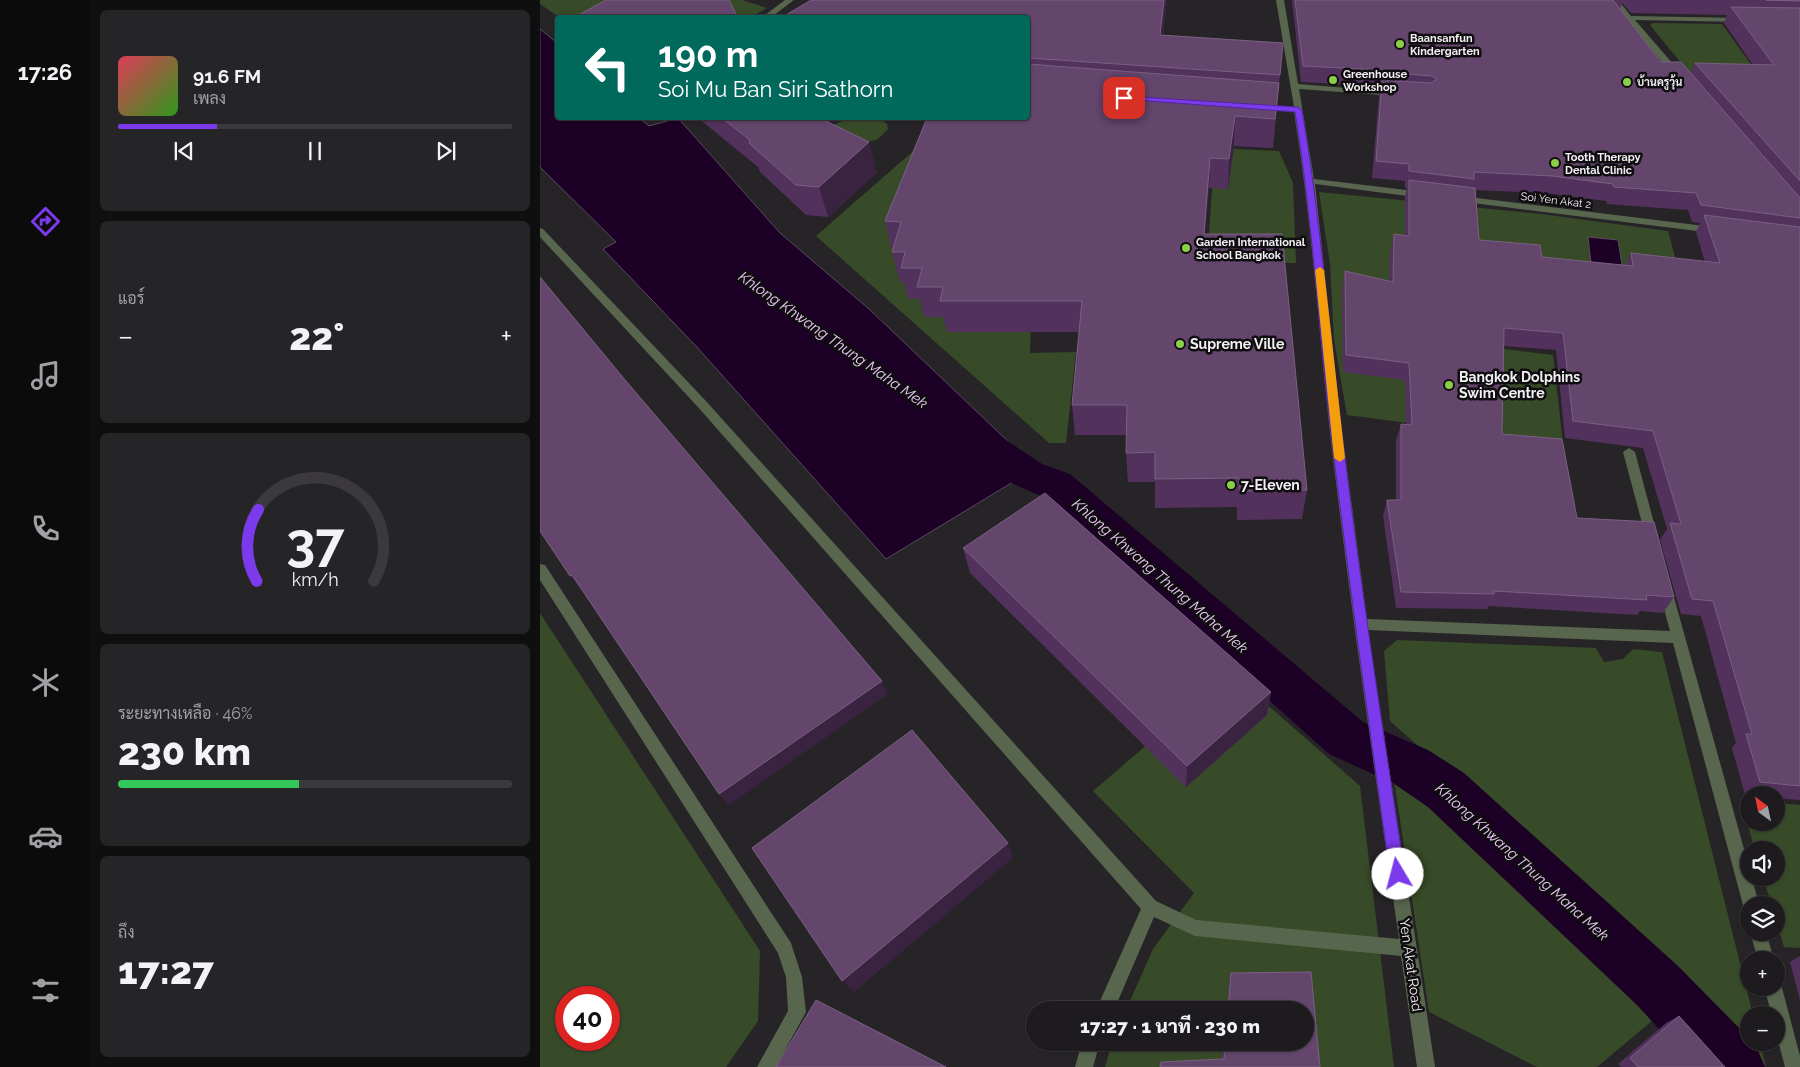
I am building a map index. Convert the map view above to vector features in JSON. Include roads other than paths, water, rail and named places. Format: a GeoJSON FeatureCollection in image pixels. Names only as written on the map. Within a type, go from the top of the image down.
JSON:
{"type":"FeatureCollection","features":[{"type":"Feature","properties":{"kind":"street"},"geometry":{"type":"LineString","coordinates":[[768,15],[790,0]]}},
{"type":"Feature","properties":{"kind":"street","name":"Yen Akat Road"},"geometry":{"type":"LineString","coordinates":[[1280,0],[1310,181],[1335,424],[1360,624],[1378,734],[1426,1067]]}},
{"type":"Feature","properties":{"kind":"street"},"geometry":{"type":"LineString","coordinates":[[1614,0],[1681,79]]}},
{"type":"Feature","properties":{"kind":"street"},"geometry":{"type":"LineString","coordinates":[[1630,18],[1753,20]]}},
{"type":"Feature","properties":{"kind":"street"},"geometry":{"type":"LineString","coordinates":[[1294,86],[1409,95]]}},
{"type":"Feature","properties":{"kind":"street"},"geometry":{"type":"LineString","coordinates":[[1250,106],[1298,110]]}},
{"type":"Feature","properties":{"kind":"street","name":"Soi Yen Akat 2"},"geometry":{"type":"LineString","coordinates":[[1310,181],[1723,231]]}},
{"type":"Feature","properties":{"kind":"street"},"geometry":{"type":"LineString","coordinates":[[540,231],[701,403],[1150,907],[1195,928],[1408,948]]}},
{"type":"Feature","properties":{"kind":"street"},"geometry":{"type":"LineString","coordinates":[[1629,452],[1656,553]]}},
{"type":"Feature","properties":{"kind":"street"},"geometry":{"type":"LineString","coordinates":[[540,569],[785,949],[794,977],[797,1012],[766,1067]]}},
{"type":"Feature","properties":{"kind":"street"},"geometry":{"type":"LineString","coordinates":[[1661,572],[1749,896]]}},
{"type":"Feature","properties":{"kind":"street"},"geometry":{"type":"LineString","coordinates":[[1360,624],[1679,637]]}},
{"type":"Feature","properties":{"kind":"street"},"geometry":{"type":"LineString","coordinates":[[1109,1001],[1150,907]]}},
{"type":"Feature","properties":{"kind":"street"},"geometry":{"type":"LineString","coordinates":[[1775,996],[1794,1067]]}},
{"type":"Feature","properties":{"kind":"street"},"geometry":{"type":"LineString","coordinates":[[1084,1067],[1088,1051]]}},
{"type":"Feature","properties":{"kind":"water"},"geometry":{"type":"Polygon","coordinates":[[[540,29],[555,41],[555,120],[642,120],[649,126],[671,120],[680,120],[780,233],[869,309],[1036,468],[886,559],[696,346],[603,249],[616,242],[540,167],[540,29]]]}},
{"type":"Feature","properties":{"kind":"water"},"geometry":{"type":"Polygon","coordinates":[[[1588,237],[1618,240],[1625,284],[1593,280],[1588,237]]]}},
{"type":"Feature","properties":{"kind":"waterway","name":"Khlong Khwang Thung Maha Mek"},"geometry":{"type":"LineString","coordinates":[[980,442],[1028,475],[1056,485],[1346,738],[1386,754],[1434,781],[1446,790],[1657,985],[1735,1067]]}},
{"type":"Feature","properties":{"kind":"place","name":"Baansanfun Kindergarten"},"geometry":{"type":"Point","coordinates":[1400,44]}},
{"type":"Feature","properties":{"kind":"place","name":"Greenhouse Workshop"},"geometry":{"type":"Point","coordinates":[1333,80]}},
{"type":"Feature","properties":{"kind":"place","name":"บ้านครูวุ้น"},"geometry":{"type":"Point","coordinates":[1627,82]}},
{"type":"Feature","properties":{"kind":"place","name":"Tooth Therapy Dental Clinic"},"geometry":{"type":"Point","coordinates":[1555,163]}},
{"type":"Feature","properties":{"kind":"place","name":"Garden International School Bangkok"},"geometry":{"type":"Point","coordinates":[1186,248]}},
{"type":"Feature","properties":{"kind":"place","name":"Supreme Ville"},"geometry":{"type":"Point","coordinates":[1180,344]}},
{"type":"Feature","properties":{"kind":"place","name":"Bangkok Dolphins Swim Centre"},"geometry":{"type":"Point","coordinates":[1449,385]}},
{"type":"Feature","properties":{"kind":"place","name":"7-Eleven"},"geometry":{"type":"Point","coordinates":[1231,485]}}]}
